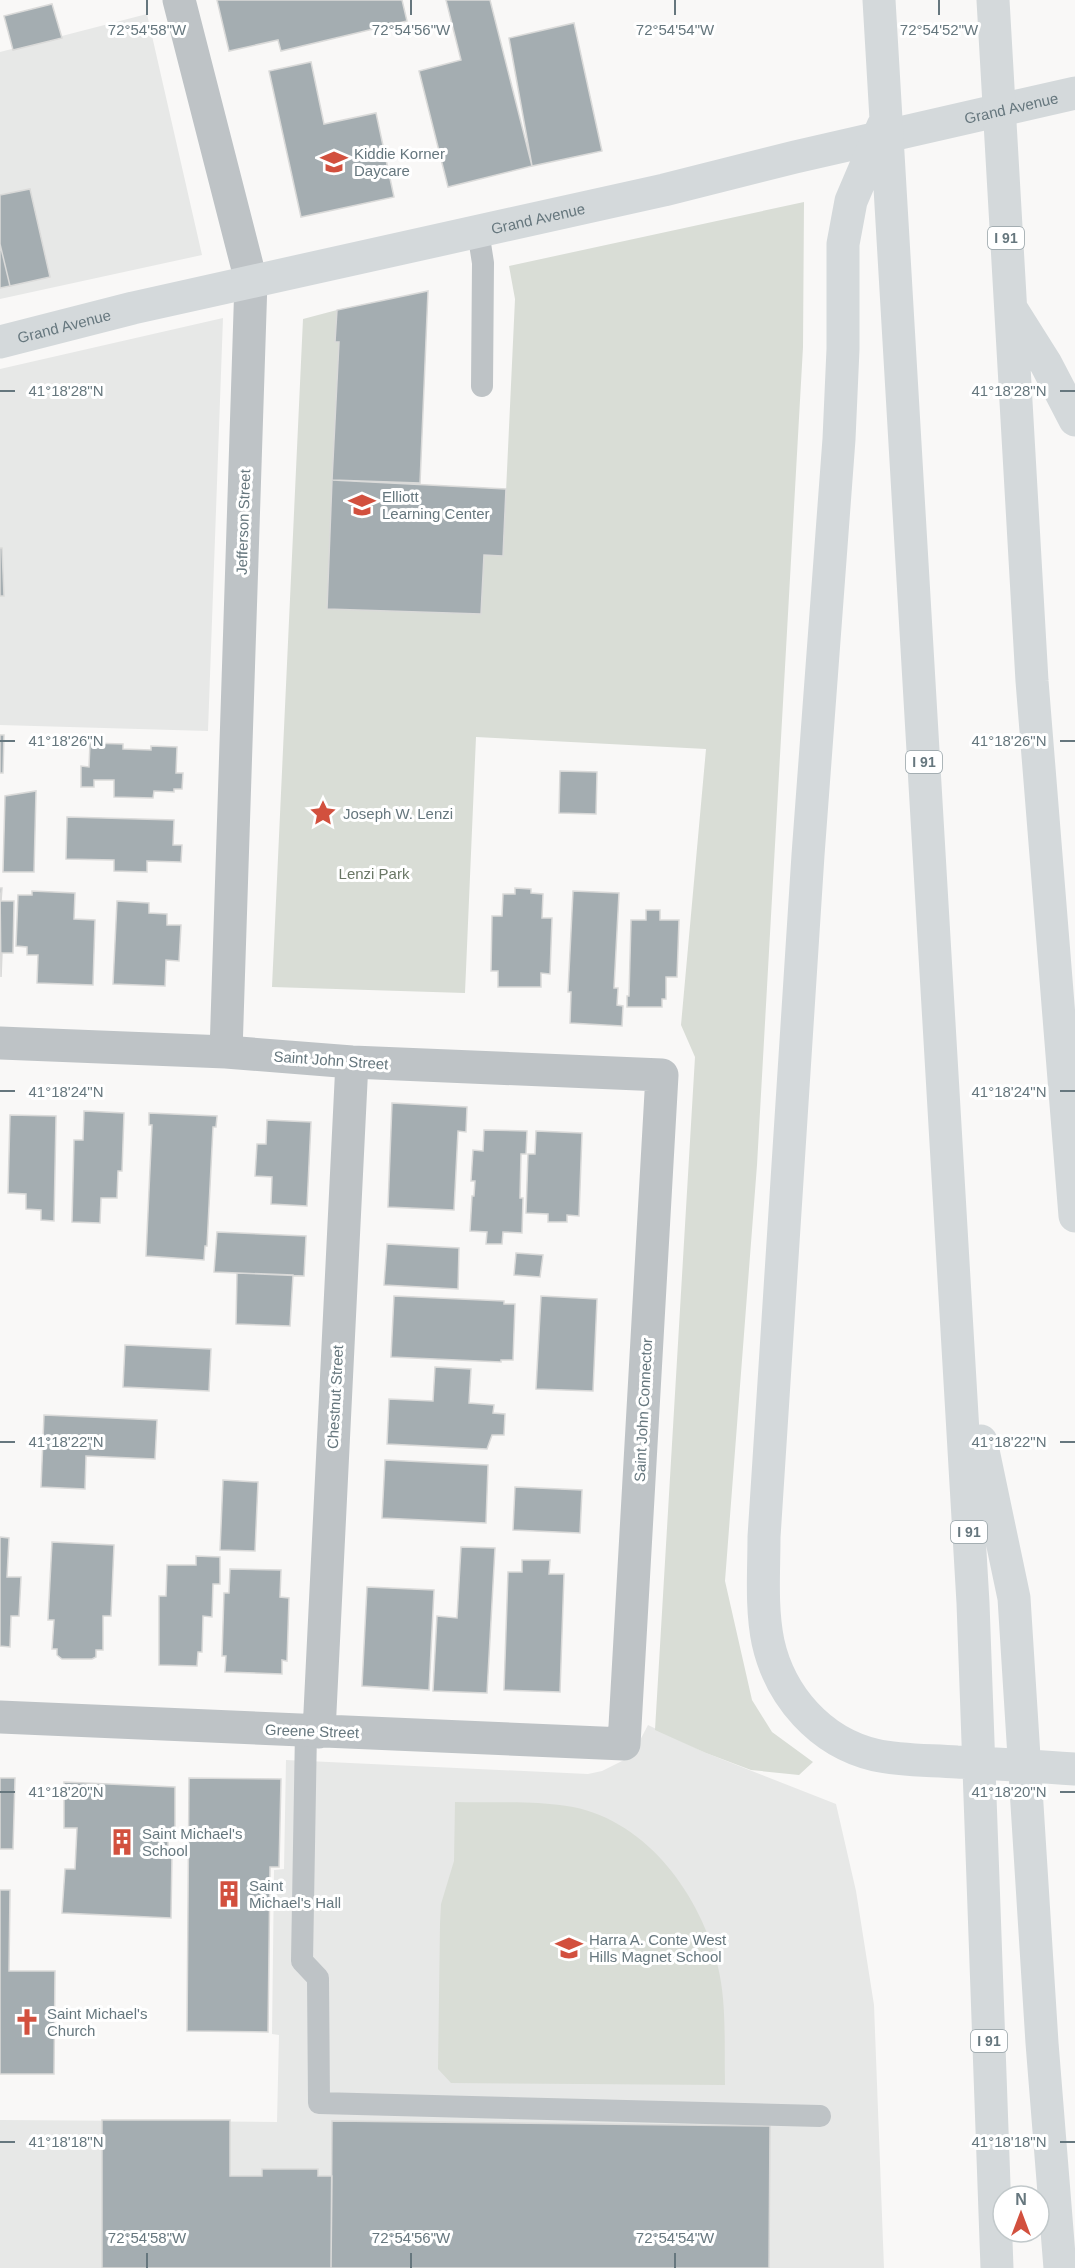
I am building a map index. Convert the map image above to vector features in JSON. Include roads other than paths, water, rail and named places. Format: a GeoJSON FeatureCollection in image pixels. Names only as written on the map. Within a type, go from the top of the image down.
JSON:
{"type":"FeatureCollection","features":[{"type":"Feature","properties":{"kind":"main road","name":"I 91"},"geometry":{"type":"LineString","coordinates":[[879,0],[958,1333],[979,1732],[997,2268]]}},
{"type":"Feature","properties":{"kind":"main road","name":"I 91"},"geometry":{"type":"LineString","coordinates":[[993,0],[1032,681],[1075,1216]]}},
{"type":"Feature","properties":{"kind":"main road","name":"Grand Avenue"},"geometry":{"type":"LineString","coordinates":[[0,342],[133,308],[664,190],[795,157],[1075,93]]}},
{"type":"Feature","properties":{"kind":"main road"},"geometry":{"type":"LineString","coordinates":[[886,120],[851,201],[843,244],[843,349],[839,439],[808,855],[764,1537],[763,1591],[766,1626],[777,1672],[793,1701],[817,1725],[844,1744],[860,1751],[893,1758],[1075,1769]]}},
{"type":"Feature","properties":{"kind":"main road"},"geometry":{"type":"LineString","coordinates":[[1010,308],[1046,364],[1075,420]]}},
{"type":"Feature","properties":{"kind":"main road"},"geometry":{"type":"LineString","coordinates":[[958,1333],[1014,1598],[1042,2043],[1060,2268]]}},
{"type":"Feature","properties":{"kind":"street","name":"Jefferson Street"},"geometry":{"type":"LineString","coordinates":[[179,0],[251,281],[226,1052]]}},
{"type":"Feature","properties":{"kind":"street","name":"Saint John Street"},"geometry":{"type":"LineString","coordinates":[[0,1043],[226,1052],[351,1062],[662,1076]]}},
{"type":"Feature","properties":{"kind":"street","name":"Chestnut Street"},"geometry":{"type":"LineString","coordinates":[[313,1731],[351,1062]]}},
{"type":"Feature","properties":{"kind":"street","name":"Saint John Connector"},"geometry":{"type":"LineString","coordinates":[[624,1744],[662,1076]]}},
{"type":"Feature","properties":{"kind":"street","name":"Greene Street"},"geometry":{"type":"LineString","coordinates":[[0,1717],[624,1744]]}},
{"type":"Feature","properties":{"kind":"lane"},"geometry":{"type":"LineString","coordinates":[[478,231],[483,263],[482,386]]}},
{"type":"Feature","properties":{"kind":"lane"},"geometry":{"type":"LineString","coordinates":[[313,1731],[302,1961],[318,1978],[319,2103],[820,2116]]}},
{"type":"Feature","properties":{"kind":"place","name":"Kiddie Korner Daycare"},"geometry":{"type":"Point","coordinates":[334,162]}},
{"type":"Feature","properties":{"kind":"place","name":"Elliott Learning Center"},"geometry":{"type":"Point","coordinates":[362,505]}},
{"type":"Feature","properties":{"kind":"place","name":"Joseph W. Lenzi"},"geometry":{"type":"Point","coordinates":[323,813]}},
{"type":"Feature","properties":{"kind":"place","name":"Saint Michael's School"},"geometry":{"type":"Point","coordinates":[122,1842]}},
{"type":"Feature","properties":{"kind":"place","name":"Saint Michael's Hall"},"geometry":{"type":"Point","coordinates":[229,1894]}},
{"type":"Feature","properties":{"kind":"place","name":"Harra A. Conte West Hills Magnet School"},"geometry":{"type":"Point","coordinates":[569,1948]}},
{"type":"Feature","properties":{"kind":"place","name":"Saint Michael's Church"},"geometry":{"type":"Point","coordinates":[27,2022]}},
{"type":"Feature","properties":{"kind":"park label","name":"Lenzi Park"},"geometry":{"type":"Point","coordinates":[374,873]}}]}
